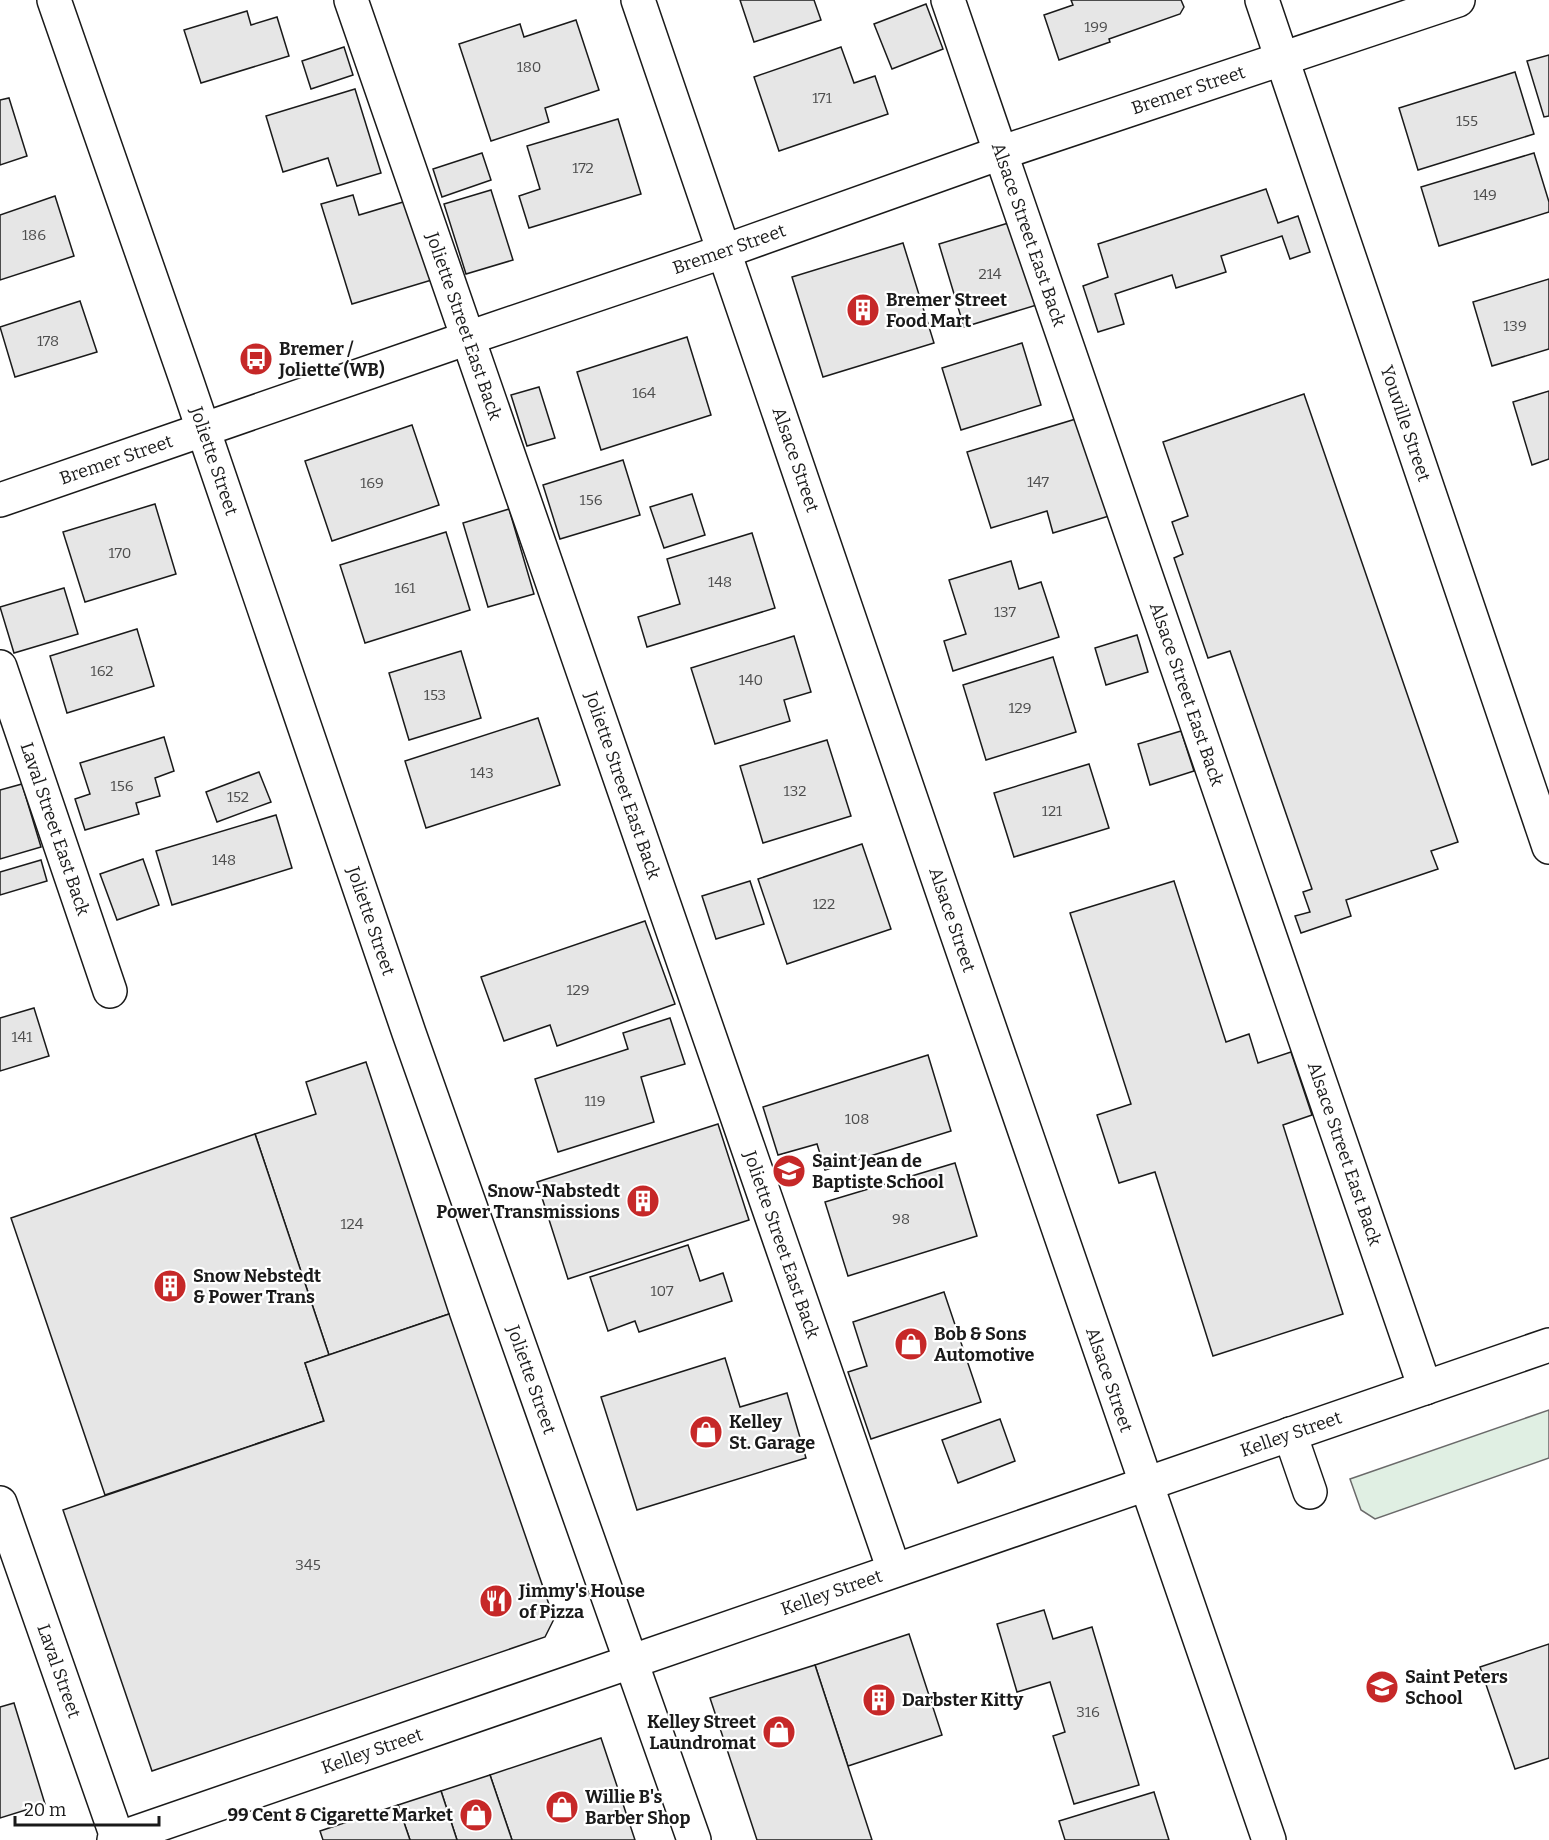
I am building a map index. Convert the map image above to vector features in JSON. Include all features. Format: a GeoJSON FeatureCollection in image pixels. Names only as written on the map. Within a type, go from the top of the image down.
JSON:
{"type":"FeatureCollection","features":[{"type":"Feature","properties":{"kind":"street","name":"Joliette Street"},"geometry":{"type":"LineString","coordinates":[[54,0],[409,1033],[694,1840]]}},
{"type":"Feature","properties":{"kind":"street","name":"Joliette Street East Back"},"geometry":{"type":"LineString","coordinates":[[351,0],[894,1570]]}},
{"type":"Feature","properties":{"kind":"street","name":"Alsace Street"},"geometry":{"type":"LineString","coordinates":[[638,0],[1145,1485],[1269,1840]]}},
{"type":"Feature","properties":{"kind":"street","name":"Alsace Street East Back"},"geometry":{"type":"LineString","coordinates":[[948,0],[1425,1388]]}},
{"type":"Feature","properties":{"kind":"street","name":"Youville Street"},"geometry":{"type":"LineString","coordinates":[[1262,0],[1549,847]]}},
{"type":"Feature","properties":{"kind":"street","name":"Bremer Street"},"geometry":{"type":"LineString","coordinates":[[0,500],[725,251],[1000,153],[1458,0]]}},
{"type":"Feature","properties":{"kind":"street","name":"Laval Street East Back"},"geometry":{"type":"LineString","coordinates":[[0,667],[110,991]]}},
{"type":"Feature","properties":{"kind":"street","name":"Kelley Street"},"geometry":{"type":"LineString","coordinates":[[116,1840],[1549,1345]]}},
{"type":"Feature","properties":{"kind":"street"},"geometry":{"type":"LineString","coordinates":[[1290,1434],[1310,1492]]}},
{"type":"Feature","properties":{"kind":"street","name":"Laval Street"},"geometry":{"type":"LineString","coordinates":[[0,1503],[116,1840]]}},
{"type":"Feature","properties":{"kind":"green space"},"geometry":{"type":"Polygon","coordinates":[[[1549,1410],[1549,1458],[1375,1519],[1361,1510],[1350,1479],[1549,1410]]]}},
{"type":"Feature","properties":{"kind":"building"},"geometry":{"type":"Polygon","coordinates":[[[740,0],[814,0],[821,20],[754,42],[740,0]]]}},
{"type":"Feature","properties":{"kind":"building"},"geometry":{"type":"Polygon","coordinates":[[[1071,0],[1181,0],[1184,7],[1180,14],[1109,39],[1110,42],[1059,60],[1044,15],[1073,5],[1071,0]]]}},
{"type":"Feature","properties":{"kind":"building"},"geometry":{"type":"Polygon","coordinates":[[[926,4],[943,49],[892,69],[874,24],[926,4]]]}},
{"type":"Feature","properties":{"kind":"building"},"geometry":{"type":"Polygon","coordinates":[[[247,11],[251,25],[277,17],[289,56],[201,83],[184,30],[247,11]]]}},
{"type":"Feature","properties":{"kind":"building"},"geometry":{"type":"Polygon","coordinates":[[[576,20],[599,90],[545,108],[549,122],[491,141],[459,44],[520,24],[524,37],[576,20]]]}},
{"type":"Feature","properties":{"kind":"building"},"geometry":{"type":"Polygon","coordinates":[[[344,47],[353,75],[311,89],[302,61],[344,47]]]}},
{"type":"Feature","properties":{"kind":"building"},"geometry":{"type":"Polygon","coordinates":[[[841,47],[854,83],[875,76],[888,114],[779,151],[754,77],[841,47]]]}},
{"type":"Feature","properties":{"kind":"building"},"geometry":{"type":"Polygon","coordinates":[[[1549,55],[1549,116],[1544,117],[1527,61],[1549,55]]]}},
{"type":"Feature","properties":{"kind":"building"},"geometry":{"type":"Polygon","coordinates":[[[1515,72],[1534,134],[1418,170],[1399,108],[1515,72]]]}},
{"type":"Feature","properties":{"kind":"building"},"geometry":{"type":"Polygon","coordinates":[[[355,89],[381,173],[337,186],[328,158],[283,172],[266,116],[355,89]]]}},
{"type":"Feature","properties":{"kind":"building"},"geometry":{"type":"Polygon","coordinates":[[[9,98],[27,156],[0,165],[0,100],[9,98]]]}},
{"type":"Feature","properties":{"kind":"building"},"geometry":{"type":"Polygon","coordinates":[[[618,119],[641,194],[529,228],[519,196],[540,189],[527,146],[618,119]]]}},
{"type":"Feature","properties":{"kind":"building"},"geometry":{"type":"Polygon","coordinates":[[[482,153],[491,180],[442,197],[433,169],[482,153]]]}},
{"type":"Feature","properties":{"kind":"building"},"geometry":{"type":"Polygon","coordinates":[[[1534,153],[1549,202],[1549,212],[1439,246],[1421,187],[1534,153]]]}},
{"type":"Feature","properties":{"kind":"building"},"geometry":{"type":"Polygon","coordinates":[[[1266,189],[1278,223],[1298,216],[1310,252],[1290,259],[1282,236],[1221,256],[1226,272],[1176,288],[1172,275],[1115,294],[1124,324],[1098,332],[1083,286],[1108,277],[1098,244],[1266,189]]]}},
{"type":"Feature","properties":{"kind":"building"},"geometry":{"type":"Polygon","coordinates":[[[491,190],[513,260],[466,274],[444,204],[491,190]]]}},
{"type":"Feature","properties":{"kind":"building"},"geometry":{"type":"Polygon","coordinates":[[[353,195],[359,215],[410,200],[435,279],[352,304],[321,204],[353,195]]]}},
{"type":"Feature","properties":{"kind":"building"},"geometry":{"type":"Polygon","coordinates":[[[55,196],[74,256],[0,280],[0,215],[55,196]]]}},
{"type":"Feature","properties":{"kind":"building"},"geometry":{"type":"Polygon","coordinates":[[[1015,221],[1040,304],[964,327],[939,244],[1015,221]]]}},
{"type":"Feature","properties":{"kind":"building","name":"Bremer Street Food Mart"},"geometry":{"type":"Polygon","coordinates":[[[903,243],[934,343],[823,377],[792,277],[903,243]]]}},
{"type":"Feature","properties":{"kind":"building"},"geometry":{"type":"Polygon","coordinates":[[[1549,279],[1549,349],[1492,366],[1473,302],[1549,279]]]}},
{"type":"Feature","properties":{"kind":"building"},"geometry":{"type":"Polygon","coordinates":[[[80,301],[97,352],[15,377],[0,327],[80,301]]]}},
{"type":"Feature","properties":{"kind":"building"},"geometry":{"type":"Polygon","coordinates":[[[687,337],[711,415],[601,450],[577,372],[687,337]]]}},
{"type":"Feature","properties":{"kind":"building"},"geometry":{"type":"Polygon","coordinates":[[[1022,343],[1041,405],[961,430],[942,368],[1022,343]]]}},
{"type":"Feature","properties":{"kind":"building"},"geometry":{"type":"Polygon","coordinates":[[[539,387],[555,438],[527,446],[511,395],[539,387]]]}},
{"type":"Feature","properties":{"kind":"building"},"geometry":{"type":"Polygon","coordinates":[[[1549,391],[1549,459],[1532,465],[1513,402],[1549,391]]]}},
{"type":"Feature","properties":{"kind":"building"},"geometry":{"type":"Polygon","coordinates":[[[1304,394],[1458,842],[1431,851],[1438,869],[1346,900],[1351,916],[1301,933],[1295,916],[1310,912],[1303,892],[1312,889],[1230,651],[1208,658],[1174,558],[1183,554],[1172,522],[1188,516],[1163,442],[1304,394]]]}},
{"type":"Feature","properties":{"kind":"building"},"geometry":{"type":"Polygon","coordinates":[[[1079,418],[1109,516],[1053,533],[1047,511],[991,528],[967,452],[1079,418]]]}},
{"type":"Feature","properties":{"kind":"building"},"geometry":{"type":"Polygon","coordinates":[[[412,425],[439,505],[332,541],[305,461],[412,425]]]}},
{"type":"Feature","properties":{"kind":"building"},"geometry":{"type":"Polygon","coordinates":[[[623,460],[640,515],[560,539],[543,485],[623,460]]]}},
{"type":"Feature","properties":{"kind":"building"},"geometry":{"type":"Polygon","coordinates":[[[692,494],[705,535],[664,548],[650,507],[692,494]]]}},
{"type":"Feature","properties":{"kind":"building"},"geometry":{"type":"Polygon","coordinates":[[[155,504],[176,574],[85,602],[63,532],[155,504]]]}},
{"type":"Feature","properties":{"kind":"building"},"geometry":{"type":"Polygon","coordinates":[[[509,509],[534,594],[488,607],[463,523],[509,509]]]}},
{"type":"Feature","properties":{"kind":"building"},"geometry":{"type":"Polygon","coordinates":[[[446,532],[470,610],[365,643],[340,565],[446,532]]]}},
{"type":"Feature","properties":{"kind":"building"},"geometry":{"type":"Polygon","coordinates":[[[752,533],[775,608],[647,647],[638,617],[680,604],[667,559],[752,533]]]}},
{"type":"Feature","properties":{"kind":"building"},"geometry":{"type":"Polygon","coordinates":[[[1011,561],[1019,589],[1041,582],[1059,637],[953,671],[944,641],[966,634],[949,580],[1011,561]]]}},
{"type":"Feature","properties":{"kind":"building"},"geometry":{"type":"Polygon","coordinates":[[[64,588],[78,634],[14,653],[0,607],[64,588]]]}},
{"type":"Feature","properties":{"kind":"building"},"geometry":{"type":"Polygon","coordinates":[[[137,629],[154,686],[67,713],[50,656],[137,629]]]}},
{"type":"Feature","properties":{"kind":"building"},"geometry":{"type":"Polygon","coordinates":[[[1137,635],[1148,672],[1106,685],[1095,648],[1137,635]]]}},
{"type":"Feature","properties":{"kind":"building"},"geometry":{"type":"Polygon","coordinates":[[[794,636],[811,692],[784,700],[790,721],[715,744],[691,668],[794,636]]]}},
{"type":"Feature","properties":{"kind":"building"},"geometry":{"type":"Polygon","coordinates":[[[461,651],[481,718],[409,740],[389,673],[461,651]]]}},
{"type":"Feature","properties":{"kind":"building"},"geometry":{"type":"Polygon","coordinates":[[[1053,657],[1076,732],[986,760],[963,685],[1053,657]]]}},
{"type":"Feature","properties":{"kind":"building"},"geometry":{"type":"Polygon","coordinates":[[[538,718],[560,785],[426,828],[405,761],[538,718]]]}},
{"type":"Feature","properties":{"kind":"building"},"geometry":{"type":"Polygon","coordinates":[[[1181,731],[1194,771],[1150,785],[1138,744],[1181,731]]]}},
{"type":"Feature","properties":{"kind":"building"},"geometry":{"type":"Polygon","coordinates":[[[164,737],[174,771],[155,778],[160,796],[136,803],[139,814],[85,830],[75,799],[90,794],[80,763],[164,737]]]}},
{"type":"Feature","properties":{"kind":"building"},"geometry":{"type":"Polygon","coordinates":[[[827,740],[851,816],[763,843],[740,766],[827,740]]]}},
{"type":"Feature","properties":{"kind":"building"},"geometry":{"type":"Polygon","coordinates":[[[1089,764],[1109,828],[1014,857],[994,793],[1089,764]]]}},
{"type":"Feature","properties":{"kind":"building"},"geometry":{"type":"Polygon","coordinates":[[[259,772],[271,802],[217,822],[206,792],[259,772]]]}},
{"type":"Feature","properties":{"kind":"building"},"geometry":{"type":"Polygon","coordinates":[[[22,784],[41,847],[0,859],[0,790],[22,784]]]}},
{"type":"Feature","properties":{"kind":"building"},"geometry":{"type":"Polygon","coordinates":[[[276,815],[292,868],[172,905],[156,851],[276,815]]]}},
{"type":"Feature","properties":{"kind":"building"},"geometry":{"type":"Polygon","coordinates":[[[862,844],[891,929],[787,964],[758,879],[862,844]]]}},
{"type":"Feature","properties":{"kind":"building"},"geometry":{"type":"Polygon","coordinates":[[[143,859],[159,905],[117,920],[100,874],[143,859]]]}},
{"type":"Feature","properties":{"kind":"building"},"geometry":{"type":"Polygon","coordinates":[[[41,860],[47,881],[0,895],[0,872],[41,860]]]}},
{"type":"Feature","properties":{"kind":"building"},"geometry":{"type":"Polygon","coordinates":[[[750,881],[764,924],[716,939],[702,896],[750,881]]]}},
{"type":"Feature","properties":{"kind":"building"},"geometry":{"type":"Polygon","coordinates":[[[1174,881],[1226,1042],[1249,1034],[1258,1063],[1291,1052],[1312,1115],[1283,1125],[1343,1314],[1213,1356],[1155,1172],[1119,1183],[1097,1115],[1131,1104],[1070,913],[1174,881]]]}},
{"type":"Feature","properties":{"kind":"building"},"geometry":{"type":"Polygon","coordinates":[[[645,921],[675,1004],[557,1046],[550,1025],[504,1041],[481,977],[645,921]]]}},
{"type":"Feature","properties":{"kind":"building"},"geometry":{"type":"Polygon","coordinates":[[[34,1008],[49,1056],[0,1071],[0,1018],[34,1008]]]}},
{"type":"Feature","properties":{"kind":"building"},"geometry":{"type":"Polygon","coordinates":[[[670,1018],[685,1064],[641,1077],[654,1122],[558,1152],[535,1079],[628,1049],[623,1033],[670,1018]]]}},
{"type":"Feature","properties":{"kind":"building"},"geometry":{"type":"Polygon","coordinates":[[[928,1055],[951,1131],[825,1170],[817,1144],[778,1155],[763,1107],[928,1055]]]}},
{"type":"Feature","properties":{"kind":"building"},"geometry":{"type":"Polygon","coordinates":[[[366,1062],[449,1314],[329,1355],[255,1134],[316,1114],[306,1082],[366,1062]]]}},
{"type":"Feature","properties":{"kind":"building","name":"Snow-Nabstedt Power Transmissions"},"geometry":{"type":"Polygon","coordinates":[[[718,1124],[749,1220],[568,1279],[537,1182],[718,1124]]]}},
{"type":"Feature","properties":{"kind":"building","name":"Snow Nebstedt & Power Trans"},"geometry":{"type":"Polygon","coordinates":[[[255,1134],[329,1355],[305,1363],[324,1421],[105,1495],[11,1218],[255,1134]]]}},
{"type":"Feature","properties":{"kind":"building"},"geometry":{"type":"Polygon","coordinates":[[[955,1163],[977,1236],[848,1276],[825,1202],[955,1163]]]}},
{"type":"Feature","properties":{"kind":"building"},"geometry":{"type":"Polygon","coordinates":[[[688,1245],[700,1281],[723,1273],[732,1301],[639,1332],[635,1321],[608,1331],[590,1277],[688,1245]]]}},
{"type":"Feature","properties":{"kind":"building","name":"Bob & Sons Automotive"},"geometry":{"type":"Polygon","coordinates":[[[944,1292],[981,1402],[871,1439],[848,1372],[867,1366],[853,1322],[944,1292]]]}},
{"type":"Feature","properties":{"kind":"building"},"geometry":{"type":"Polygon","coordinates":[[[449,1314],[554,1619],[545,1637],[152,1771],[63,1510],[324,1421],[305,1363],[449,1314]]]}},
{"type":"Feature","properties":{"kind":"building","name":"Kelley St. Garage"},"geometry":{"type":"Polygon","coordinates":[[[725,1358],[740,1407],[787,1393],[806,1458],[637,1510],[601,1397],[725,1358]]]}},
{"type":"Feature","properties":{"kind":"building"},"geometry":{"type":"Polygon","coordinates":[[[1000,1419],[1015,1461],[958,1483],[942,1440],[1000,1419]]]}},
{"type":"Feature","properties":{"kind":"building"},"geometry":{"type":"Polygon","coordinates":[[[1044,1610],[1053,1639],[1092,1627],[1139,1785],[1074,1804],[1053,1736],[1065,1732],[1050,1682],[1017,1692],[997,1624],[1044,1610]]]}},
{"type":"Feature","properties":{"kind":"building","name":"Darbster Kitty"},"geometry":{"type":"Polygon","coordinates":[[[909,1634],[942,1735],[848,1766],[815,1665],[909,1634]]]}},
{"type":"Feature","properties":{"kind":"building"},"geometry":{"type":"Polygon","coordinates":[[[1549,1644],[1549,1758],[1515,1769],[1480,1667],[1549,1644]]]}},
{"type":"Feature","properties":{"kind":"building","name":"Kelley Street Laundromat"},"geometry":{"type":"Polygon","coordinates":[[[815,1665],[872,1840],[757,1840],[710,1698],[815,1665]]]}},
{"type":"Feature","properties":{"kind":"building"},"geometry":{"type":"Polygon","coordinates":[[[14,1703],[45,1804],[0,1818],[0,1707],[14,1703]]]}},
{"type":"Feature","properties":{"kind":"building","name":"Willie B's Barber Shop"},"geometry":{"type":"Polygon","coordinates":[[[601,1738],[635,1840],[512,1840],[490,1775],[601,1738]]]}},
{"type":"Feature","properties":{"kind":"building","name":"99 Cent & Cigarette Market"},"geometry":{"type":"Polygon","coordinates":[[[490,1775],[512,1840],[457,1840],[441,1791],[490,1775]]]}},
{"type":"Feature","properties":{"kind":"building"},"geometry":{"type":"Polygon","coordinates":[[[441,1791],[457,1840],[410,1840],[398,1805],[441,1791]]]}},
{"type":"Feature","properties":{"kind":"building"},"geometry":{"type":"Polygon","coordinates":[[[1154,1792],[1169,1840],[1065,1840],[1059,1821],[1154,1792]]]}},
{"type":"Feature","properties":{"kind":"building"},"geometry":{"type":"Polygon","coordinates":[[[398,1805],[410,1840],[323,1840],[320,1831],[398,1805]]]}},
{"type":"Feature","properties":{"kind":"place","name":"Bremer Street Food Mart"},"geometry":{"type":"Point","coordinates":[863,310]}},
{"type":"Feature","properties":{"kind":"place","name":"Bremer / Joliette (WB)"},"geometry":{"type":"Point","coordinates":[256,359]}},
{"type":"Feature","properties":{"kind":"place","name":"Saint Jean de Baptiste School"},"geometry":{"type":"Point","coordinates":[789,1171]}},
{"type":"Feature","properties":{"kind":"place","name":"Snow-Nabstedt Power Transmissions"},"geometry":{"type":"Point","coordinates":[643,1201]}},
{"type":"Feature","properties":{"kind":"place","name":"Snow Nebstedt & Power Trans"},"geometry":{"type":"Point","coordinates":[170,1286]}},
{"type":"Feature","properties":{"kind":"place","name":"Bob & Sons Automotive"},"geometry":{"type":"Point","coordinates":[911,1344]}},
{"type":"Feature","properties":{"kind":"place","name":"Kelley St. Garage"},"geometry":{"type":"Point","coordinates":[706,1432]}},
{"type":"Feature","properties":{"kind":"place","name":"Jimmy's House of Pizza"},"geometry":{"type":"Point","coordinates":[496,1601]}},
{"type":"Feature","properties":{"kind":"place","name":"Saint Peters School"},"geometry":{"type":"Point","coordinates":[1382,1687]}},
{"type":"Feature","properties":{"kind":"place","name":"Darbster Kitty"},"geometry":{"type":"Point","coordinates":[879,1700]}},
{"type":"Feature","properties":{"kind":"place","name":"Kelley Street Laundromat"},"geometry":{"type":"Point","coordinates":[779,1732]}},
{"type":"Feature","properties":{"kind":"place","name":"Willie B's Barber Shop"},"geometry":{"type":"Point","coordinates":[562,1807]}},
{"type":"Feature","properties":{"kind":"place","name":"99 Cent & Cigarette Market"},"geometry":{"type":"Point","coordinates":[476,1815]}}]}
